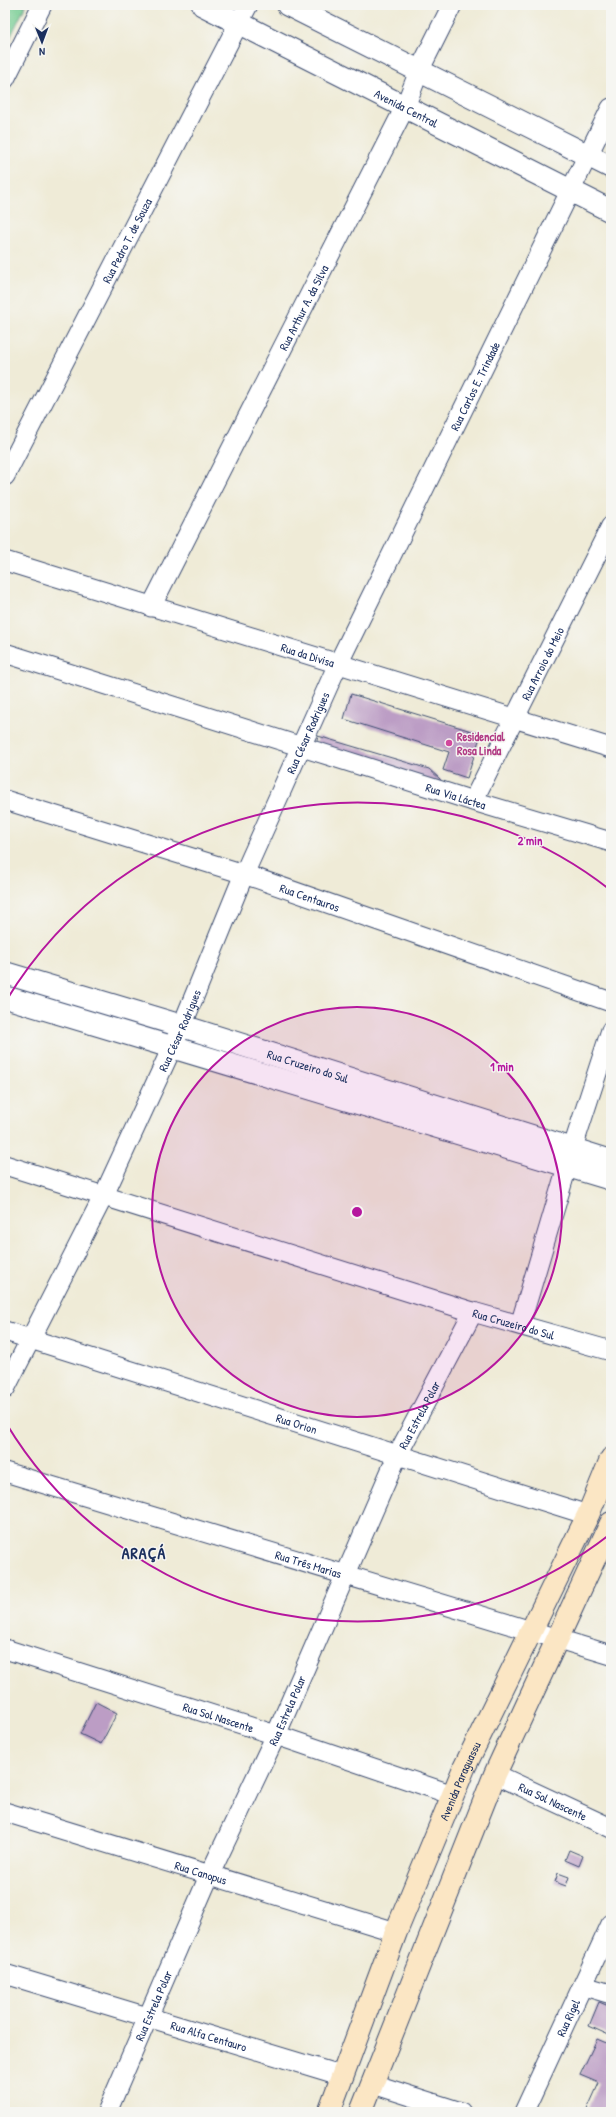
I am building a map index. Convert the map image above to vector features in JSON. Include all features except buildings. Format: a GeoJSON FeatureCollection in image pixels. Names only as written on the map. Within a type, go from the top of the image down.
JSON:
{"type":"FeatureCollection","features":[{"type":"Feature","properties":{"kind":"main road","name":"Avenida Paraguassu"},"geometry":{"type":"LineString","coordinates":[[329,2112],[396,1932],[464,1768],[588,1514],[611,1459]]}},
{"type":"Feature","properties":{"kind":"main road"},"geometry":{"type":"LineString","coordinates":[[361,2112],[495,1774],[611,1523]]}},
{"type":"Feature","properties":{"kind":"street"},"geometry":{"type":"LineString","coordinates":[[5,79],[42,5]]}},
{"type":"Feature","properties":{"kind":"street","name":"Avenida Central"},"geometry":{"type":"LineString","coordinates":[[203,5],[243,14],[405,107],[611,211]]}},
{"type":"Feature","properties":{"kind":"street"},"geometry":{"type":"LineString","coordinates":[[288,5],[611,167]]}},
{"type":"Feature","properties":{"kind":"street","name":"Rua Arthur A. da Silva"},"geometry":{"type":"LineString","coordinates":[[151,607],[405,107],[419,71],[452,5]]}},
{"type":"Feature","properties":{"kind":"street","name":"Rua Pedro T. de Souza"},"geometry":{"type":"LineString","coordinates":[[5,476],[243,14]]}},
{"type":"Feature","properties":{"kind":"street","name":"Rua Carlos E. Trindade"},"geometry":{"type":"LineString","coordinates":[[338,664],[572,191],[611,108]]}},
{"type":"Feature","properties":{"kind":"street","name":"Rua Arroio do Meio"},"geometry":{"type":"LineString","coordinates":[[473,801],[611,526]]}},
{"type":"Feature","properties":{"kind":"street","name":"Rua da Divisa"},"geometry":{"type":"LineString","coordinates":[[5,561],[611,748]]}},
{"type":"Feature","properties":{"kind":"street","name":"Rua Via Láctea"},"geometry":{"type":"LineString","coordinates":[[5,653],[473,801],[611,842]]}},
{"type":"Feature","properties":{"kind":"street","name":"Rua César Rodrigues"},"geometry":{"type":"LineString","coordinates":[[5,1389],[104,1195],[182,1026],[244,874],[338,664]]}},
{"type":"Feature","properties":{"kind":"street","name":"Rua Centauros"},"geometry":{"type":"LineString","coordinates":[[5,800],[244,874],[611,1002]]}},
{"type":"Feature","properties":{"kind":"street","name":"Rua Cruzeiro do Sul"},"geometry":{"type":"LineString","coordinates":[[5,973],[182,1026],[354,1081],[569,1159],[611,1179]]}},
{"type":"Feature","properties":{"kind":"street","name":"Rua Cruzeiro do Sul"},"geometry":{"type":"LineString","coordinates":[[5,997],[346,1101],[569,1159],[611,1161]]}},
{"type":"Feature","properties":{"kind":"street"},"geometry":{"type":"LineString","coordinates":[[520,1325],[569,1159],[611,1030]]}},
{"type":"Feature","properties":{"kind":"street"},"geometry":{"type":"LineString","coordinates":[[346,1101],[354,1081]]}},
{"type":"Feature","properties":{"kind":"street","name":"Rua Cruzeiro do Sul"},"geometry":{"type":"LineString","coordinates":[[5,1165],[473,1312],[611,1351]]}},
{"type":"Feature","properties":{"kind":"street","name":"Rua Estrela Polar"},"geometry":{"type":"LineString","coordinates":[[107,2112],[146,2017],[209,1876],[276,1735],[398,1454],[473,1312]]}},
{"type":"Feature","properties":{"kind":"street","name":"Rua Orion"},"geometry":{"type":"LineString","coordinates":[[5,1331],[588,1514]]}},
{"type":"Feature","properties":{"kind":"street","name":"Rua Três Marias"},"geometry":{"type":"LineString","coordinates":[[5,1472],[347,1574],[611,1655]]}},
{"type":"Feature","properties":{"kind":"street","name":"Rua Sol Nascente"},"geometry":{"type":"LineString","coordinates":[[5,1649],[276,1735],[453,1795]]}},
{"type":"Feature","properties":{"kind":"street","name":"Rua Sol Nascente"},"geometry":{"type":"LineString","coordinates":[[495,1774],[611,1828]]}},
{"type":"Feature","properties":{"kind":"street","name":"Rua Canopus"},"geometry":{"type":"LineString","coordinates":[[5,1812],[209,1876],[396,1932]]}},
{"type":"Feature","properties":{"kind":"street","name":"Rua Rigel"},"geometry":{"type":"LineString","coordinates":[[524,2112],[584,1986],[611,1924]]}},
{"type":"Feature","properties":{"kind":"street","name":"Rua Alfa Centauro"},"geometry":{"type":"LineString","coordinates":[[5,1974],[343,2076]]}},
{"type":"Feature","properties":{"kind":"street"},"geometry":{"type":"LineString","coordinates":[[584,1986],[611,1994]]}},
{"type":"Feature","properties":{"kind":"street"},"geometry":{"type":"LineString","coordinates":[[373,2084],[461,2112]]}},
{"type":"Feature","properties":{"kind":"green space"},"geometry":{"type":"Polygon","coordinates":[[[5,5],[26,5],[5,48],[5,5]]]}},
{"type":"Feature","properties":{"kind":"place","name":"Residencial Rosa Linda"},"geometry":{"type":"Point","coordinates":[449,743]}},
{"type":"Feature","properties":{"kind":"district","name":"ARAÇÁ"},"geometry":{"type":"Point","coordinates":[144,1553]}}]}
